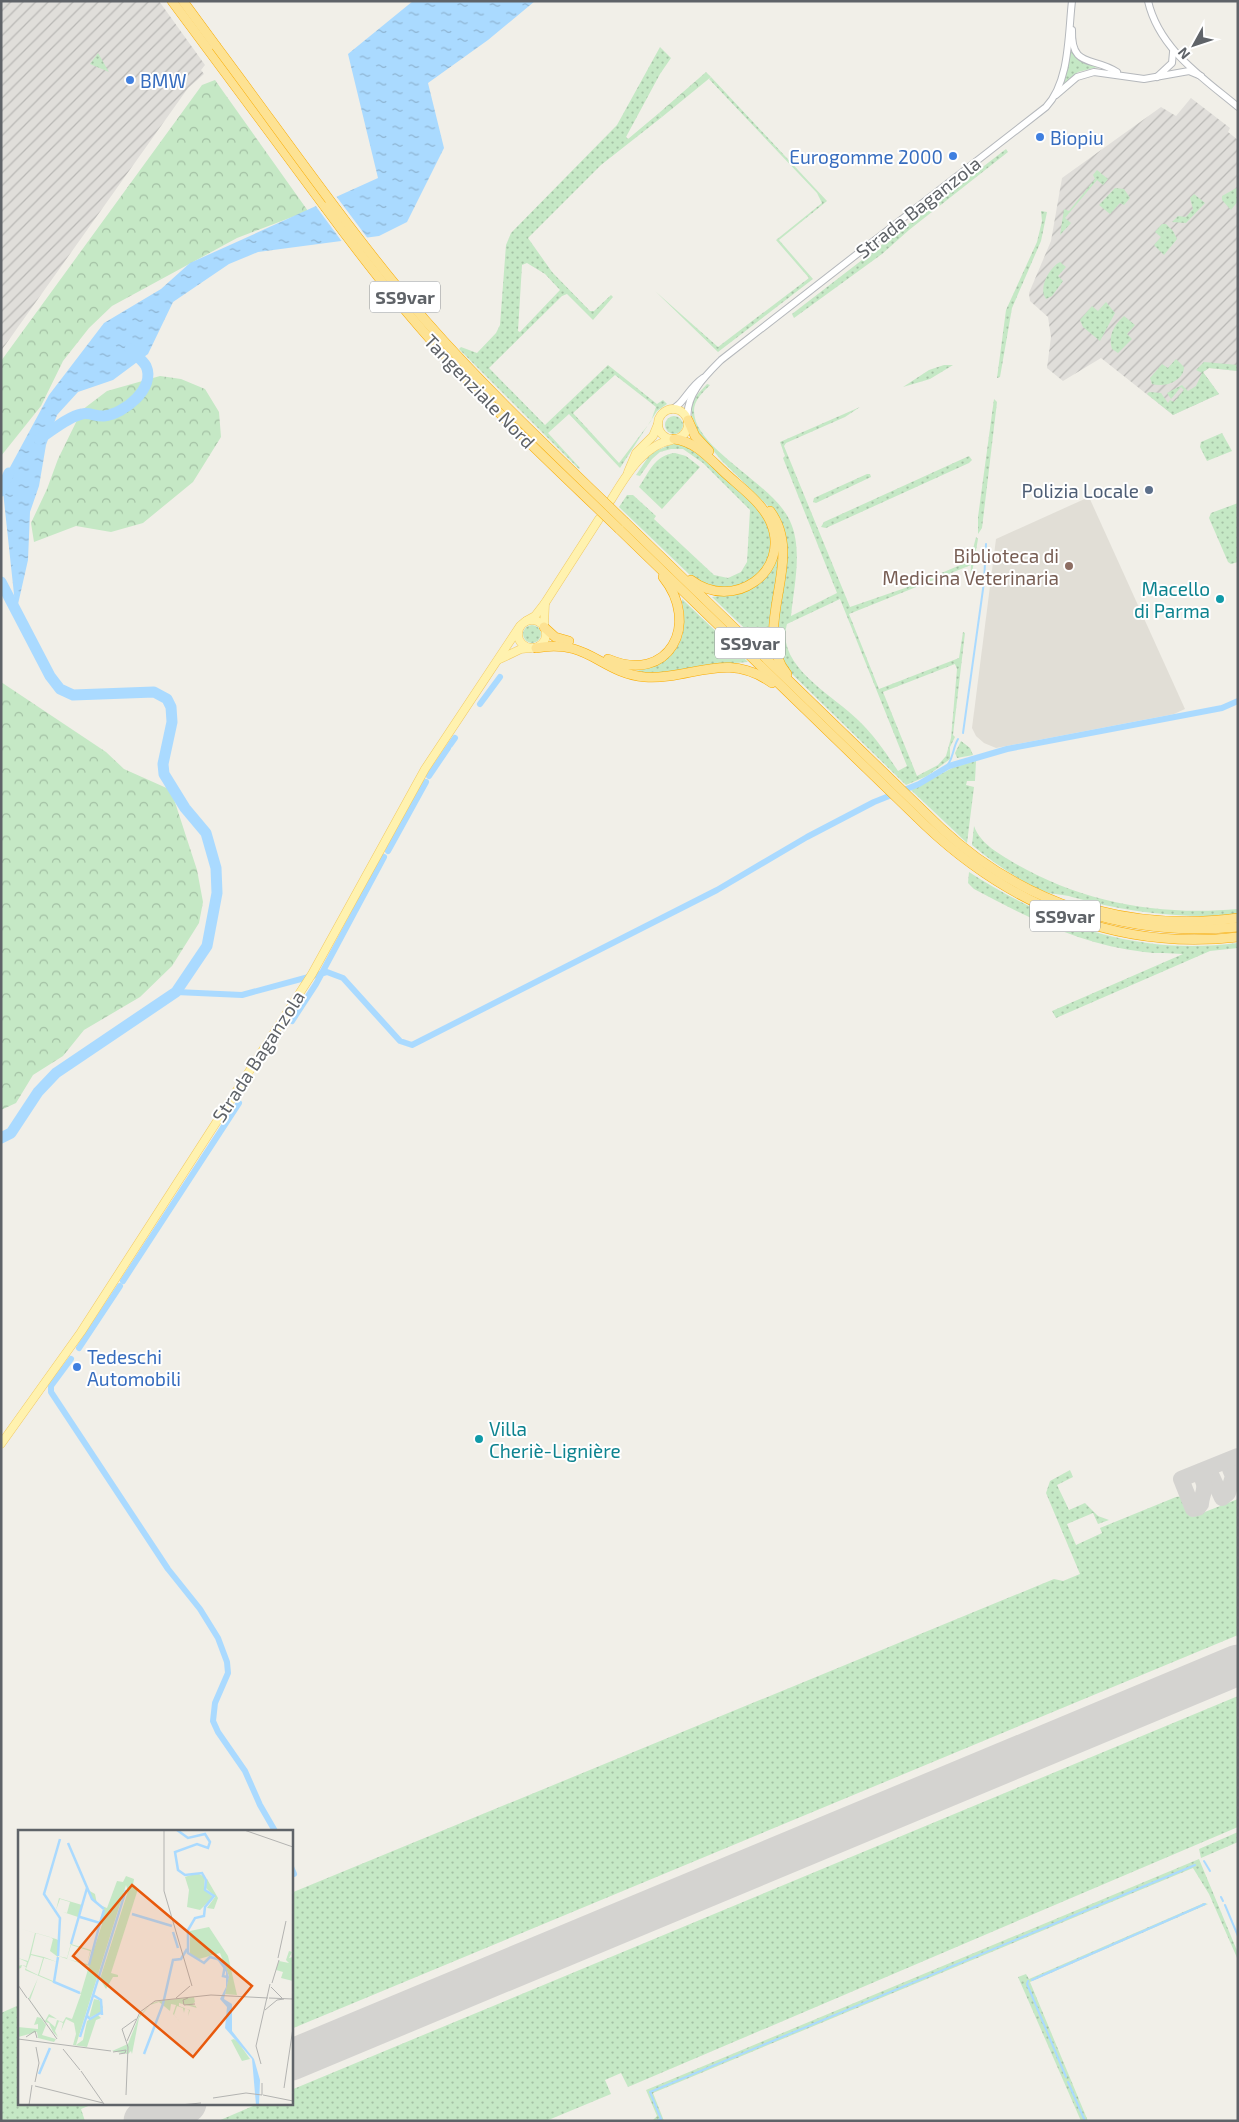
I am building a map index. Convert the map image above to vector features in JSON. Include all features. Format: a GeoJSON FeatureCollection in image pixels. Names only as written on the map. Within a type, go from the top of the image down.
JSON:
{"type":"FeatureCollection","features":[{"type":"Feature","properties":{"kind":"highway"},"geometry":{"type":"LineString","coordinates":[[172,1],[213,48]]}},
{"type":"Feature","properties":{"kind":"highway"},"geometry":{"type":"LineString","coordinates":[[184,1],[213,48]]}},
{"type":"Feature","properties":{"kind":"highway","name":"Tangenziale Nord"},"geometry":{"type":"LineString","coordinates":[[213,48],[360,255],[418,326],[480,394],[623,528]]}},
{"type":"Feature","properties":{"kind":"highway"},"geometry":{"type":"LineString","coordinates":[[688,420],[700,443],[761,501],[779,526],[784,553],[774,646],[783,669],[805,691],[813,704]]}},
{"type":"Feature","properties":{"kind":"highway"},"geometry":{"type":"LineString","coordinates":[[639,535],[655,545],[693,582],[714,591],[732,592],[750,585],[764,573],[772,558],[774,534],[764,512],[703,452],[689,442],[674,439]]}},
{"type":"Feature","properties":{"kind":"highway"},"geometry":{"type":"LineString","coordinates":[[544,627],[558,638],[625,665],[641,666],[651,663],[668,651],[675,643],[680,628],[677,602],[666,580],[636,550],[623,528]]}},
{"type":"Feature","properties":{"kind":"highway","name":"SS9var"},"geometry":{"type":"LineString","coordinates":[[623,528],[639,535],[929,817],[961,846],[988,866],[1048,899],[1094,915],[1142,926],[1191,930],[1238,927]]}},
{"type":"Feature","properties":{"kind":"highway","name":"SS9var"},"geometry":{"type":"LineString","coordinates":[[623,528],[920,820],[954,852],[986,876],[1021,897],[1064,916],[1110,929],[1150,936],[1190,939],[1238,937]]}},
{"type":"Feature","properties":{"kind":"highway"},"geometry":{"type":"LineString","coordinates":[[534,648],[554,645],[572,647],[619,670],[643,677],[720,667],[748,670],[774,684],[835,738]]}},
{"type":"Feature","properties":{"kind":"highway"},"geometry":{"type":"LineString","coordinates":[[1048,899],[1140,918],[1192,921],[1238,918]]}},
{"type":"Feature","properties":{"kind":"main road"},"geometry":{"type":"LineString","coordinates":[[670,410],[680,411],[688,420]]}},
{"type":"Feature","properties":{"kind":"main road","name":"Strada Baganzola"},"geometry":{"type":"LineString","coordinates":[[611,500],[627,474],[636,453],[653,436],[662,415],[670,410]]}},
{"type":"Feature","properties":{"kind":"main road","name":"Strada Baganzola"},"geometry":{"type":"LineString","coordinates":[[627,474],[650,448],[685,434],[688,420]]}},
{"type":"Feature","properties":{"kind":"main road"},"geometry":{"type":"LineString","coordinates":[[658,424],[663,435],[674,439]]}},
{"type":"Feature","properties":{"kind":"main road","name":"Strada Baganzola"},"geometry":{"type":"LineString","coordinates":[[1,1444],[81,1332],[311,975],[422,773],[523,624],[535,616],[545,602],[599,519]]}},
{"type":"Feature","properties":{"kind":"main road"},"geometry":{"type":"LineString","coordinates":[[544,627],[537,621],[523,624],[519,639],[525,646],[534,648],[546,638],[544,627],[545,602]]}},
{"type":"Feature","properties":{"kind":"main road","name":"Strada Baganzola"},"geometry":{"type":"LineString","coordinates":[[500,660],[521,649],[534,648]]}},
{"type":"Feature","properties":{"kind":"street","name":"Strada Baganzola"},"geometry":{"type":"LineString","coordinates":[[670,410],[678,406],[694,384],[704,378],[736,348],[1037,116],[1056,95],[1064,68],[1072,1]]}},
{"type":"Feature","properties":{"kind":"street"},"geometry":{"type":"LineString","coordinates":[[1148,1],[1156,25],[1174,56],[1172,64],[1156,77]]}},
{"type":"Feature","properties":{"kind":"street"},"geometry":{"type":"LineString","coordinates":[[1071,14],[1072,43],[1077,54],[1085,60],[1108,67],[1123,75]]}},
{"type":"Feature","properties":{"kind":"street"},"geometry":{"type":"LineString","coordinates":[[1171,48],[1238,107]]}},
{"type":"Feature","properties":{"kind":"street"},"geometry":{"type":"LineString","coordinates":[[1056,95],[1073,80],[1085,74],[1104,71],[1141,78],[1188,71],[1201,76]]}},
{"type":"Feature","properties":{"kind":"street","name":"Strada Baganzola"},"geometry":{"type":"LineString","coordinates":[[688,420],[688,403],[704,378]]}},
{"type":"Feature","properties":{"kind":"shaded area"},"geometry":{"type":"Polygon","coordinates":[[[1,1],[159,1],[205,65],[201,70],[204,74],[188,88],[1,351],[1,1]]]}},
{"type":"Feature","properties":{"kind":"shaded area"},"geometry":{"type":"Polygon","coordinates":[[[1191,98],[1230,128],[1228,132],[1238,140],[1238,371],[1209,368],[1203,372],[1219,394],[1173,415],[1101,358],[1063,381],[1047,368],[1051,337],[1048,317],[1030,301],[1029,293],[1051,241],[1062,178],[1161,107],[1176,116],[1191,98]]]}},
{"type":"Feature","properties":{"kind":"shaded area"},"geometry":{"type":"Polygon","coordinates":[[[1089,497],[1185,709],[1174,714],[996,748],[984,743],[976,736],[972,728],[996,539],[1089,497]]]}},
{"type":"Feature","properties":{"kind":"green space"},"geometry":{"type":"Polygon","coordinates":[[[660,47],[671,58],[660,74],[626,137],[628,139],[659,113],[662,117],[601,165],[528,238],[552,272],[590,311],[594,311],[611,295],[613,297],[593,320],[567,294],[562,296],[489,368],[545,425],[608,365],[657,404],[663,400],[667,404],[657,411],[652,419],[656,407],[615,375],[573,413],[619,463],[648,425],[620,468],[569,414],[548,433],[579,469],[459,349],[461,347],[477,353],[496,333],[500,325],[506,245],[511,233],[617,125],[660,47]],[[527,263],[522,265],[518,331],[520,332],[560,290],[545,274],[527,263]]]}},
{"type":"Feature","properties":{"kind":"green space"},"geometry":{"type":"Polygon","coordinates":[[[1070,47],[1079,60],[1098,67],[1078,72],[1063,85],[1070,47]]]}},
{"type":"Feature","properties":{"kind":"green space"},"geometry":{"type":"Polygon","coordinates":[[[98,53],[109,72],[90,64],[98,53]]]}},
{"type":"Feature","properties":{"kind":"green space"},"geometry":{"type":"Polygon","coordinates":[[[706,72],[711,77],[662,117],[659,113],[706,72]]]}},
{"type":"Feature","properties":{"kind":"green space"},"geometry":{"type":"Polygon","coordinates":[[[711,77],[827,201],[779,240],[813,279],[718,352],[655,291],[718,347],[809,278],[776,240],[822,203],[817,193],[709,79],[711,77]]]}},
{"type":"Feature","properties":{"kind":"green space"},"geometry":{"type":"Polygon","coordinates":[[[215,80],[308,211],[237,238],[112,306],[89,328],[63,361],[41,406],[1,456],[1,361],[202,85],[215,80]]]}},
{"type":"Feature","properties":{"kind":"green space"},"geometry":{"type":"Polygon","coordinates":[[[1006,149],[1008,152],[909,230],[882,254],[794,318],[792,314],[1006,149]]]}},
{"type":"Feature","properties":{"kind":"green space"},"geometry":{"type":"Polygon","coordinates":[[[1097,170],[1108,179],[1103,185],[1097,180],[1065,218],[1071,223],[1060,235],[1064,209],[1069,211],[1095,179],[1093,175],[1097,170]]]}},
{"type":"Feature","properties":{"kind":"green space"},"geometry":{"type":"Polygon","coordinates":[[[1238,187],[1238,201],[1231,210],[1222,200],[1222,196],[1238,187]]]}},
{"type":"Feature","properties":{"kind":"green space"},"geometry":{"type":"Polygon","coordinates":[[[1115,188],[1124,189],[1130,198],[1124,205],[1120,203],[1110,214],[1099,205],[1115,188]]]}},
{"type":"Feature","properties":{"kind":"green space"},"geometry":{"type":"Polygon","coordinates":[[[1194,194],[1205,203],[1186,223],[1172,222],[1178,216],[1186,217],[1193,209],[1190,198],[1194,194]]]}},
{"type":"Feature","properties":{"kind":"green space"},"geometry":{"type":"Polygon","coordinates":[[[1041,211],[1047,212],[1041,241],[1012,308],[1000,377],[997,378],[1006,310],[1037,242],[1042,221],[1041,211]]]}},
{"type":"Feature","properties":{"kind":"green space"},"geometry":{"type":"Polygon","coordinates":[[[1162,224],[1166,224],[1173,231],[1177,239],[1164,255],[1154,245],[1161,237],[1155,232],[1162,224]]]}},
{"type":"Feature","properties":{"kind":"green space"},"geometry":{"type":"Polygon","coordinates":[[[1060,262],[1066,267],[1058,276],[1063,281],[1052,296],[1046,299],[1043,289],[1044,284],[1049,273],[1060,262]]]}},
{"type":"Feature","properties":{"kind":"green space"},"geometry":{"type":"Polygon","coordinates":[[[1106,302],[1115,313],[1100,341],[1083,327],[1080,320],[1092,306],[1098,311],[1106,302]]]}},
{"type":"Feature","properties":{"kind":"green space"},"geometry":{"type":"Polygon","coordinates":[[[1124,316],[1135,325],[1127,334],[1132,339],[1118,353],[1112,349],[1111,335],[1117,323],[1124,316]]]}},
{"type":"Feature","properties":{"kind":"green space"},"geometry":{"type":"Polygon","coordinates":[[[1176,359],[1184,367],[1181,376],[1167,384],[1152,384],[1150,378],[1162,364],[1168,368],[1176,359]]]}},
{"type":"Feature","properties":{"kind":"green space"},"geometry":{"type":"Polygon","coordinates":[[[1204,362],[1238,365],[1238,371],[1209,368],[1203,372],[1219,394],[1173,415],[1147,394],[1149,392],[1161,393],[1168,403],[1170,400],[1174,402],[1184,390],[1181,387],[1171,399],[1167,393],[1182,385],[1188,391],[1196,386],[1202,373],[1196,370],[1204,362]]]}},
{"type":"Feature","properties":{"kind":"green space"},"geometry":{"type":"Polygon","coordinates":[[[944,365],[953,365],[930,379],[903,387],[929,370],[944,365]]]}},
{"type":"Feature","properties":{"kind":"green space"},"geometry":{"type":"Polygon","coordinates":[[[160,376],[181,379],[205,389],[219,412],[221,437],[193,482],[143,523],[111,532],[76,526],[34,542],[31,523],[47,489],[58,459],[82,410],[107,391],[160,376]]]}},
{"type":"Feature","properties":{"kind":"green space"},"geometry":{"type":"Polygon","coordinates":[[[707,384],[710,385],[699,397],[694,407],[697,425],[720,452],[768,493],[781,507],[790,521],[794,532],[797,555],[791,616],[837,593],[783,458],[785,456],[780,442],[860,407],[845,417],[786,443],[784,446],[850,607],[908,587],[970,561],[976,537],[978,539],[970,584],[971,565],[849,614],[879,689],[959,658],[963,632],[965,633],[953,735],[955,737],[950,747],[950,759],[927,776],[906,785],[790,672],[780,657],[777,633],[787,553],[785,533],[772,510],[721,460],[698,432],[692,416],[692,405],[695,397],[707,384]],[[840,599],[787,624],[786,639],[790,653],[798,666],[821,690],[864,726],[898,771],[907,766],[840,599]],[[955,664],[883,692],[917,776],[938,765],[946,756],[951,738],[957,669],[955,664]]]}},
{"type":"Feature","properties":{"kind":"green space"},"geometry":{"type":"Polygon","coordinates":[[[994,399],[997,402],[982,528],[978,534],[978,517],[994,399]]]}},
{"type":"Feature","properties":{"kind":"green space"},"geometry":{"type":"Polygon","coordinates":[[[670,416],[678,416],[683,421],[681,432],[670,434],[665,429],[665,421],[670,416]]]}},
{"type":"Feature","properties":{"kind":"green space"},"geometry":{"type":"Polygon","coordinates":[[[1222,433],[1232,451],[1207,461],[1200,447],[1201,442],[1222,433]]]}},
{"type":"Feature","properties":{"kind":"green space"},"geometry":{"type":"Polygon","coordinates":[[[672,444],[686,445],[710,463],[762,512],[771,533],[770,554],[760,573],[739,587],[716,589],[693,578],[619,507],[627,495],[633,495],[656,516],[654,519],[714,575],[728,578],[741,572],[747,562],[750,510],[703,463],[683,449],[671,449],[660,452],[652,459],[640,476],[636,475],[651,453],[672,444]]]}},
{"type":"Feature","properties":{"kind":"green space"},"geometry":{"type":"Polygon","coordinates":[[[675,453],[686,456],[700,467],[662,509],[639,487],[657,461],[668,454],[675,453]]]}},
{"type":"Feature","properties":{"kind":"green space"},"geometry":{"type":"Polygon","coordinates":[[[969,456],[972,460],[969,463],[826,528],[821,527],[824,522],[969,456]]]}},
{"type":"Feature","properties":{"kind":"green space"},"geometry":{"type":"Polygon","coordinates":[[[870,474],[871,477],[816,503],[813,502],[814,498],[870,474]]]}},
{"type":"Feature","properties":{"kind":"green space"},"geometry":{"type":"Polygon","coordinates":[[[1238,503],[1238,562],[1231,564],[1228,562],[1209,518],[1211,513],[1238,503]]]}},
{"type":"Feature","properties":{"kind":"green space"},"geometry":{"type":"Polygon","coordinates":[[[779,557],[770,637],[767,642],[761,644],[712,597],[742,593],[779,557]]]}},
{"type":"Feature","properties":{"kind":"green space"},"geometry":{"type":"Polygon","coordinates":[[[682,599],[748,662],[708,665],[653,674],[636,671],[662,661],[675,650],[683,633],[682,599]]]}},
{"type":"Feature","properties":{"kind":"green space"},"geometry":{"type":"Polygon","coordinates":[[[528,625],[536,625],[541,630],[539,641],[528,643],[523,638],[523,630],[528,625]]]}},
{"type":"Feature","properties":{"kind":"green space"},"geometry":{"type":"Polygon","coordinates":[[[1,682],[106,752],[124,769],[171,790],[197,870],[203,902],[199,923],[172,966],[140,997],[84,1030],[63,1056],[33,1075],[16,1103],[1,1110],[1,682]]]}},
{"type":"Feature","properties":{"kind":"green space"},"geometry":{"type":"Polygon","coordinates":[[[961,741],[970,748],[973,755],[957,758],[955,753],[961,741]]]}},
{"type":"Feature","properties":{"kind":"green space"},"geometry":{"type":"Polygon","coordinates":[[[976,761],[975,781],[967,781],[966,785],[974,787],[967,843],[911,790],[954,767],[976,761]]]}},
{"type":"Feature","properties":{"kind":"green space"},"geometry":{"type":"Polygon","coordinates":[[[974,826],[981,839],[998,853],[1042,877],[1068,888],[1123,904],[1180,910],[1238,909],[1238,915],[1195,916],[1154,913],[1113,907],[1046,892],[1026,883],[1007,871],[972,845],[974,826]]]}},
{"type":"Feature","properties":{"kind":"green space"},"geometry":{"type":"Polygon","coordinates":[[[969,872],[1032,908],[1064,922],[1097,933],[1165,945],[1201,946],[1238,943],[1238,948],[1210,951],[1056,1018],[1052,1011],[1183,954],[1149,953],[1121,948],[1078,937],[1056,929],[974,889],[968,883],[969,872]]]}},
{"type":"Feature","properties":{"kind":"green space"},"geometry":{"type":"Polygon","coordinates":[[[1070,1470],[1073,1477],[1057,1485],[1069,1510],[1085,1503],[1098,1516],[1109,1520],[1098,1524],[1093,1513],[1067,1524],[1076,1545],[1102,1533],[1100,1528],[1176,1497],[1183,1496],[1192,1517],[1238,1499],[1238,1635],[292,2029],[292,1893],[1054,1579],[1063,1581],[1080,1574],[1046,1493],[1050,1481],[1070,1470]]]}},
{"type":"Feature","properties":{"kind":"green space"},"geometry":{"type":"Polygon","coordinates":[[[1238,1696],[1238,1827],[628,2087],[621,2073],[605,2080],[611,2094],[546,2121],[218,2121],[258,2104],[292,2104],[292,2090],[1238,1696]]]}},
{"type":"Feature","properties":{"kind":"green space"},"geometry":{"type":"Polygon","coordinates":[[[1238,1832],[1238,1842],[1201,1858],[1199,1849],[1238,1832]]]}},
{"type":"Feature","properties":{"kind":"green space"},"geometry":{"type":"Polygon","coordinates":[[[1199,1859],[1238,1953],[1238,1960],[1209,1894],[1193,1868],[653,2093],[664,2121],[652,2121],[657,2116],[646,2090],[1199,1859]]]}},
{"type":"Feature","properties":{"kind":"green space"},"geometry":{"type":"Polygon","coordinates":[[[1204,1903],[1208,1904],[1030,1982],[1088,2121],[1081,2121],[1018,1977],[1026,1974],[1029,1979],[1204,1903]]]}},
{"type":"Feature","properties":{"kind":"green space"},"geometry":{"type":"Polygon","coordinates":[[[18,2005],[18,2104],[93,2104],[81,2109],[85,2121],[1,2121],[1,2013],[18,2005]]]}},
{"type":"Feature","properties":{"kind":"water"},"geometry":{"type":"Polygon","coordinates":[[[413,1],[535,1],[488,40],[428,83],[444,148],[407,222],[379,236],[258,252],[229,264],[173,302],[148,354],[113,380],[78,392],[57,415],[46,445],[39,486],[30,512],[28,560],[16,613],[2,482],[49,395],[104,323],[161,289],[190,263],[378,178],[348,54],[413,1]]]}},
{"type":"Feature","properties":{"kind":"pier"},"geometry":{"type":"Polygon","coordinates":[[[336,196],[369,240],[343,243],[315,205],[336,196]]]}},
{"type":"Feature","properties":{"kind":"waterway"},"geometry":{"type":"LineString","coordinates":[[39,439],[65,421],[76,416],[85,414],[104,416],[129,405],[142,391],[148,374],[146,366],[130,349]]}},
{"type":"Feature","properties":{"kind":"waterway"},"geometry":{"type":"LineString","coordinates":[[1,491],[9,473]]}},
{"type":"Feature","properties":{"kind":"waterway"},"geometry":{"type":"LineString","coordinates":[[963,733],[984,582],[986,544]]}},
{"type":"Feature","properties":{"kind":"waterway"},"geometry":{"type":"LineString","coordinates":[[1,582],[50,676],[60,689],[73,695],[154,692],[167,699],[171,707],[172,722],[163,764],[164,774],[185,808],[206,833],[216,868],[217,893],[207,946],[176,992],[56,1073],[38,1092],[11,1133],[1,1138]]}},
{"type":"Feature","properties":{"kind":"waterway"},"geometry":{"type":"LineString","coordinates":[[480,704],[500,677]]}},
{"type":"Feature","properties":{"kind":"waterway"},"geometry":{"type":"LineString","coordinates":[[176,992],[242,995],[327,972],[343,978],[400,1041],[412,1045],[717,890],[807,837],[874,802],[919,784],[949,766],[1007,749],[1222,708],[1238,701]]}},
{"type":"Feature","properties":{"kind":"waterway"},"geometry":{"type":"LineString","coordinates":[[450,745],[455,738]]}},
{"type":"Feature","properties":{"kind":"waterway"},"geometry":{"type":"LineString","coordinates":[[945,768],[950,762],[958,739]]}},
{"type":"Feature","properties":{"kind":"waterway"},"geometry":{"type":"LineString","coordinates":[[429,776],[448,748]]}},
{"type":"Feature","properties":{"kind":"waterway"},"geometry":{"type":"LineString","coordinates":[[388,851],[426,782]]}},
{"type":"Feature","properties":{"kind":"waterway"},"geometry":{"type":"LineString","coordinates":[[292,1021],[316,984],[384,857]]}},
{"type":"Feature","properties":{"kind":"waterway"},"geometry":{"type":"LineString","coordinates":[[123,1281],[239,1103]]}},
{"type":"Feature","properties":{"kind":"waterway"},"geometry":{"type":"LineString","coordinates":[[79,1348],[120,1286]]}},
{"type":"Feature","properties":{"kind":"waterway"},"geometry":{"type":"LineString","coordinates":[[71,1359],[51,1386],[51,1392],[168,1569],[200,1609],[218,1638],[227,1662],[228,1673],[215,1703],[213,1721],[218,1732],[245,1771],[260,1805],[274,1830]]}},
{"type":"Feature","properties":{"kind":"waterway"},"geometry":{"type":"LineString","coordinates":[[1204,1861],[1210,1871]]}},
{"type":"Feature","properties":{"kind":"waterway"},"geometry":{"type":"LineString","coordinates":[[661,2119],[650,2092],[1195,1865]]}},
{"type":"Feature","properties":{"kind":"waterway"},"geometry":{"type":"LineString","coordinates":[[292,1869],[294,1874]]}},
{"type":"Feature","properties":{"kind":"waterway"},"geometry":{"type":"LineString","coordinates":[[1221,1897],[1223,1901]]}},
{"type":"Feature","properties":{"kind":"waterway"},"geometry":{"type":"LineString","coordinates":[[1032,1980],[1205,1904]]}},
{"type":"Feature","properties":{"kind":"waterway"},"geometry":{"type":"LineString","coordinates":[[1225,1905],[1238,1936]]}},
{"type":"Feature","properties":{"kind":"waterway"},"geometry":{"type":"LineString","coordinates":[[1028,1981],[1027,1984],[1066,2077]]}},
{"type":"Feature","properties":{"kind":"waterway"},"geometry":{"type":"LineString","coordinates":[[1068,2082],[1085,2121]]}},
{"type":"Feature","properties":{"kind":"waterway"},"geometry":{"type":"LineString","coordinates":[[657,2121],[661,2119],[662,2121]]}},
{"type":"Feature","properties":{"kind":"taxiway"},"geometry":{"type":"LineString","coordinates":[[1203,1481],[1204,1487],[1201,1504],[1198,1508],[1193,1509],[1181,1479],[1238,1456]]}},
{"type":"Feature","properties":{"kind":"taxiway"},"geometry":{"type":"LineString","coordinates":[[1209,1470],[1222,1498],[1228,1493],[1233,1476],[1230,1469]]}},
{"type":"Feature","properties":{"kind":"taxiway"},"geometry":{"type":"LineString","coordinates":[[1221,1672],[1232,1665],[1238,1658]]}},
{"type":"Feature","properties":{"kind":"runway"},"geometry":{"type":"LineString","coordinates":[[292,2060],[1238,1665]]}},
{"type":"Feature","properties":{"kind":"runway"},"geometry":{"type":"LineString","coordinates":[[144,2121],[184,2104]]}},
{"type":"Feature","properties":{"kind":"place","name":"BMW"},"geometry":{"type":"Point","coordinates":[130,80]}},
{"type":"Feature","properties":{"kind":"place","name":"Biopiu"},"geometry":{"type":"Point","coordinates":[1040,137]}},
{"type":"Feature","properties":{"kind":"place","name":"Eurogomme 2000"},"geometry":{"type":"Point","coordinates":[953,156]}},
{"type":"Feature","properties":{"kind":"place","name":"Polizia Locale"},"geometry":{"type":"Point","coordinates":[1149,490]}},
{"type":"Feature","properties":{"kind":"place","name":"Biblioteca di Medicina Veterinaria"},"geometry":{"type":"Point","coordinates":[1069,566]}},
{"type":"Feature","properties":{"kind":"place","name":"Macello di Parma"},"geometry":{"type":"Point","coordinates":[1220,599]}},
{"type":"Feature","properties":{"kind":"place","name":"Tedeschi Automobili"},"geometry":{"type":"Point","coordinates":[77,1367]}},
{"type":"Feature","properties":{"kind":"place","name":"Villa Cheriè-Lignière"},"geometry":{"type":"Point","coordinates":[479,1439]}}]}
